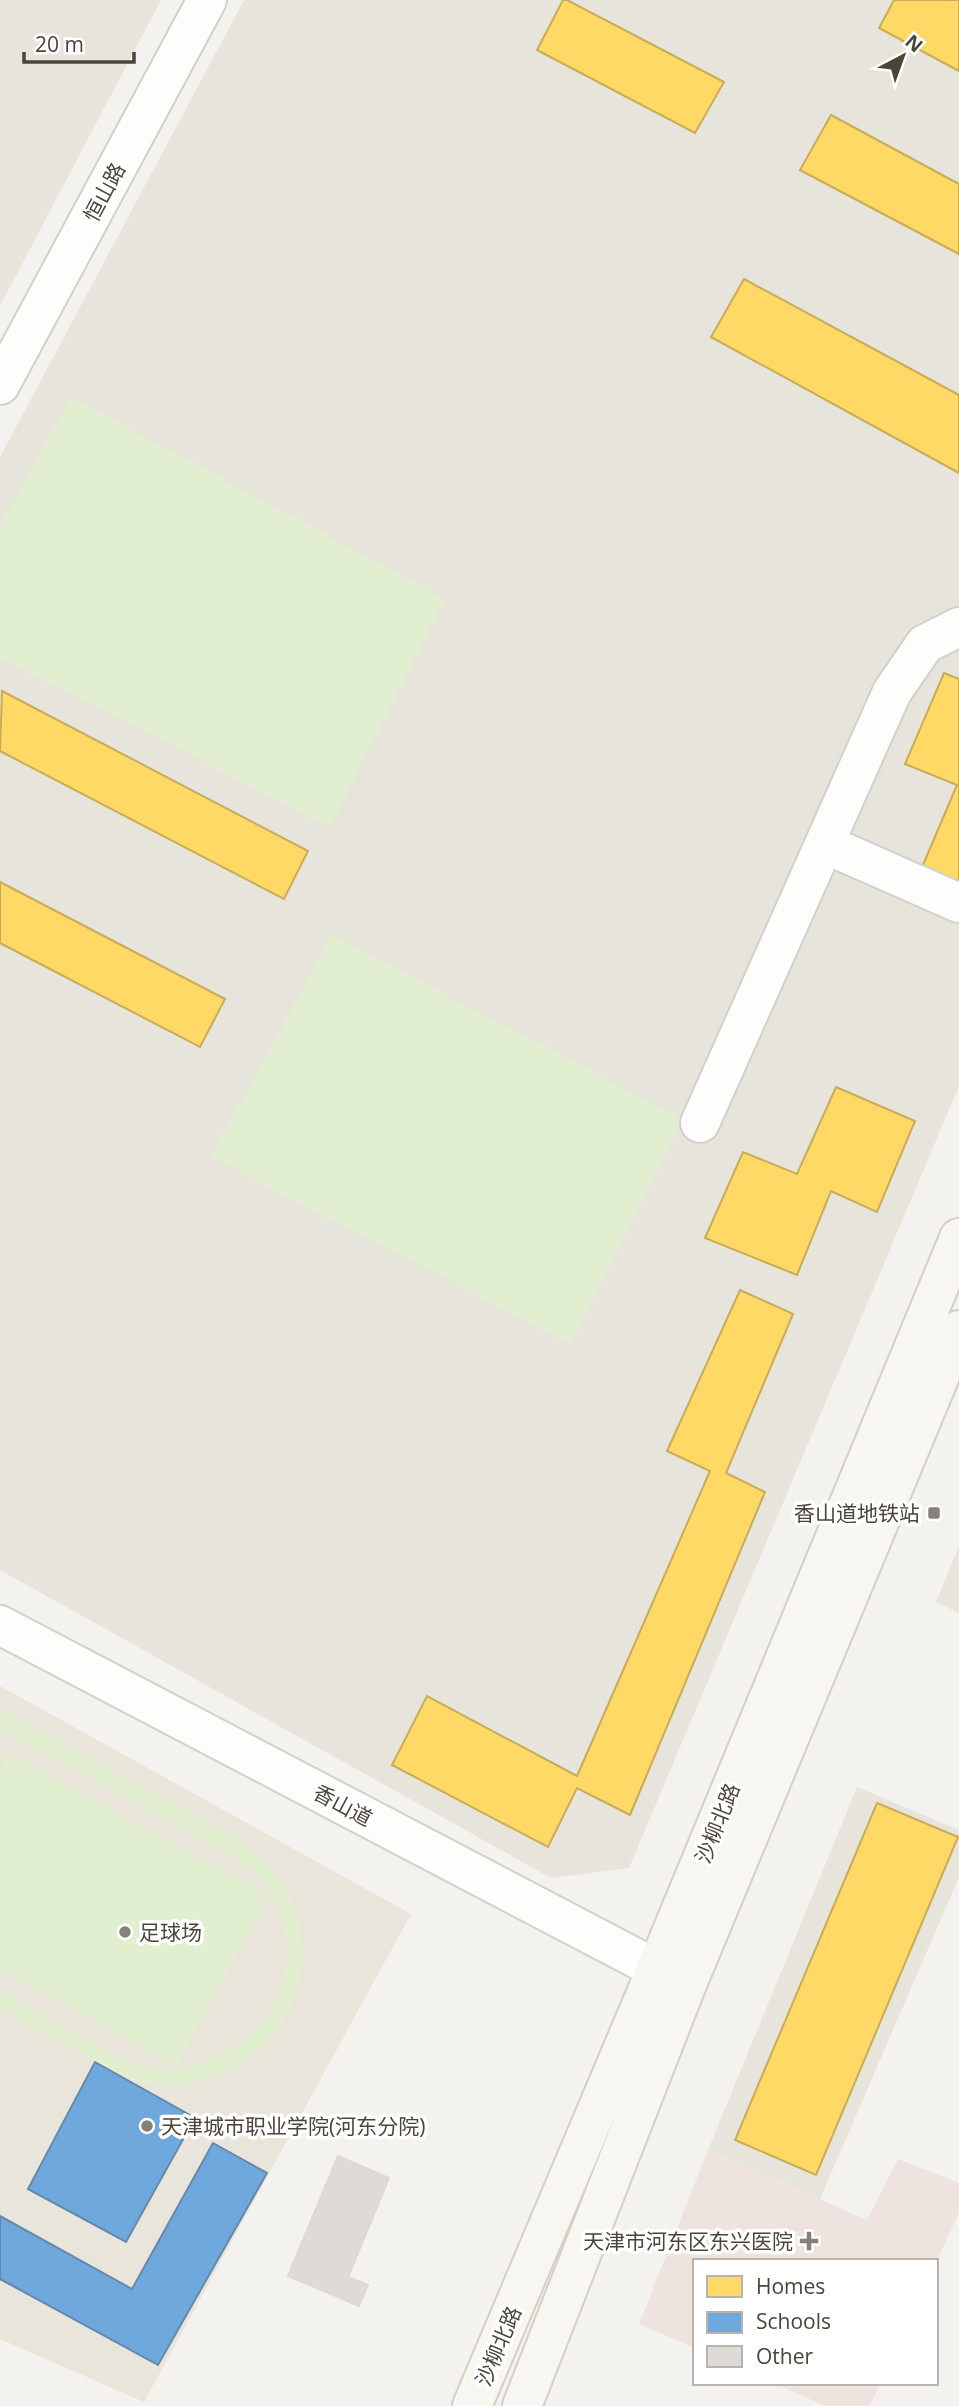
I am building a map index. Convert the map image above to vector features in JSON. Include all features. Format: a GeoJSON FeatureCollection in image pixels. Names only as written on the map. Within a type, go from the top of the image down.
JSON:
{"type":"FeatureCollection","features":[{"type":"Feature","properties":{"kind":"main road","name":"沙柳北路"},"geometry":{"type":"LineString","coordinates":[[522,2406],[668,1985],[959,1238]]}},
{"type":"Feature","properties":{"kind":"main road","name":"沙柳北路"},"geometry":{"type":"LineString","coordinates":[[472,2406],[668,1985],[959,1330]]}},
{"type":"Feature","properties":{"kind":"street","name":"恒山路"},"geometry":{"type":"LineString","coordinates":[[0,384],[207,0]]}},
{"type":"Feature","properties":{"kind":"street"},"geometry":{"type":"LineString","coordinates":[[700,1123],[892,692],[942,652],[959,627]]}},
{"type":"Feature","properties":{"kind":"street"},"geometry":{"type":"LineString","coordinates":[[825,845],[959,903]]}},
{"type":"Feature","properties":{"kind":"street","name":"香山道"},"geometry":{"type":"LineString","coordinates":[[0,1625],[668,1985]]}},
{"type":"Feature","properties":{"kind":"street","name":"香山道"},"geometry":{"type":"LineString","coordinates":[[0,1643],[668,1985]]}},
{"type":"Feature","properties":{"kind":"shaded area"},"geometry":{"type":"Polygon","coordinates":[[[0,0],[161,0],[0,306],[0,0]]]}},
{"type":"Feature","properties":{"kind":"shaded area"},"geometry":{"type":"Polygon","coordinates":[[[244,0],[959,0],[959,1086],[629,1868],[551,1878],[0,1570],[0,457],[244,0]]]}},
{"type":"Feature","properties":{"kind":"shaded area"},"geometry":{"type":"Polygon","coordinates":[[[959,1546],[959,1613],[936,1602],[959,1546]]]}},
{"type":"Feature","properties":{"kind":"shaded area","name":"天津城市职业学院(河东分院)"},"geometry":{"type":"Polygon","coordinates":[[[0,1686],[411,1914],[144,2402],[0,2339],[0,1686]]]}},
{"type":"Feature","properties":{"kind":"shaded area"},"geometry":{"type":"Polygon","coordinates":[[[857,1787],[959,1830],[959,1877],[820,2199],[708,2150],[857,1787]]]}},
{"type":"Feature","properties":{"kind":"shaded area","name":"天津市河东区东兴医院"},"geometry":{"type":"Polygon","coordinates":[[[708,2150],[867,2220],[898,2159],[959,2183],[959,2213],[937,2259],[693,2259],[693,2347],[639,2324],[708,2150]]]}},
{"type":"Feature","properties":{"kind":"shaded area"},"geometry":{"type":"Polygon","coordinates":[[[778,2385],[879,2385],[870,2406],[825,2406],[778,2385]]]}},
{"type":"Feature","properties":{"kind":"green space"},"geometry":{"type":"Polygon","coordinates":[[[71,397],[445,599],[330,827],[0,657],[0,527],[71,397]]]}},
{"type":"Feature","properties":{"kind":"green space"},"geometry":{"type":"Polygon","coordinates":[[[332,935],[682,1119],[570,1343],[211,1157],[332,935]]]}},
{"type":"Feature","properties":{"kind":"green space"},"geometry":{"type":"Polygon","coordinates":[[[0,1709],[232,1835],[259,1856],[282,1882],[299,1923],[302,1963],[293,2001],[274,2034],[246,2061],[211,2078],[171,2085],[128,2079],[0,2009],[0,1991],[128,2061],[153,2068],[186,2066],[216,2057],[243,2041],[264,2019],[279,1994],[286,1965],[285,1933],[274,1901],[249,1870],[231,1855],[2,1730],[0,1732],[0,1709]]]}},
{"type":"Feature","properties":{"kind":"green space","name":"足球场"},"geometry":{"type":"Polygon","coordinates":[[[9,1753],[269,1896],[176,2066],[0,1969],[0,1770],[9,1753]]]}},
{"type":"Feature","properties":{"kind":"building: Homes"},"geometry":{"type":"Polygon","coordinates":[[[563,0],[724,82],[695,133],[537,50],[563,0]]]}},
{"type":"Feature","properties":{"kind":"building: Homes"},"geometry":{"type":"Polygon","coordinates":[[[894,0],[959,0],[959,71],[879,28],[894,0]]]}},
{"type":"Feature","properties":{"kind":"building: Homes"},"geometry":{"type":"Polygon","coordinates":[[[831,115],[959,184],[959,254],[800,170],[831,115]]]}},
{"type":"Feature","properties":{"kind":"building: Homes"},"geometry":{"type":"Polygon","coordinates":[[[744,279],[959,395],[959,473],[711,337],[744,279]]]}},
{"type":"Feature","properties":{"kind":"building: Homes"},"geometry":{"type":"Polygon","coordinates":[[[944,673],[959,679],[959,887],[920,872],[957,785],[905,764],[944,673]]]}},
{"type":"Feature","properties":{"kind":"building: Homes"},"geometry":{"type":"Polygon","coordinates":[[[2,691],[308,851],[284,899],[0,751],[2,691]]]}},
{"type":"Feature","properties":{"kind":"building: Homes"},"geometry":{"type":"Polygon","coordinates":[[[0,882],[225,999],[200,1047],[0,943],[0,882]]]}},
{"type":"Feature","properties":{"kind":"building: Homes"},"geometry":{"type":"Polygon","coordinates":[[[836,1087],[915,1121],[877,1212],[831,1191],[797,1275],[705,1238],[743,1152],[797,1174],[836,1087]]]}},
{"type":"Feature","properties":{"kind":"building: Homes"},"geometry":{"type":"Polygon","coordinates":[[[740,1290],[793,1314],[726,1473],[765,1492],[630,1815],[577,1788],[548,1847],[392,1765],[427,1696],[577,1776],[710,1471],[667,1451],[740,1290]]]}},
{"type":"Feature","properties":{"kind":"building: Homes"},"geometry":{"type":"Polygon","coordinates":[[[877,1803],[958,1837],[816,2175],[735,2140],[877,1803]]]}},
{"type":"Feature","properties":{"kind":"building: Schools"},"geometry":{"type":"Polygon","coordinates":[[[95,2062],[195,2118],[126,2242],[28,2189],[95,2062]]]}},
{"type":"Feature","properties":{"kind":"building: Schools"},"geometry":{"type":"Polygon","coordinates":[[[213,2143],[267,2173],[158,2365],[0,2279],[0,2216],[132,2289],[213,2143]]]}},
{"type":"Feature","properties":{"kind":"building: Other"},"geometry":{"type":"Polygon","coordinates":[[[338,2156],[389,2178],[348,2277],[368,2285],[359,2306],[288,2276],[338,2156]]]}},
{"type":"Feature","properties":{"kind":"place","name":"香山道地铁站"},"geometry":{"type":"Point","coordinates":[934,1513]}},
{"type":"Feature","properties":{"kind":"place","name":"足球场"},"geometry":{"type":"Point","coordinates":[125,1932]}},
{"type":"Feature","properties":{"kind":"place","name":"天津城市职业学院(河东分院)"},"geometry":{"type":"Point","coordinates":[147,2126]}},
{"type":"Feature","properties":{"kind":"place","name":"天津市河东区东兴医院"},"geometry":{"type":"Point","coordinates":[809,2241]}}]}
